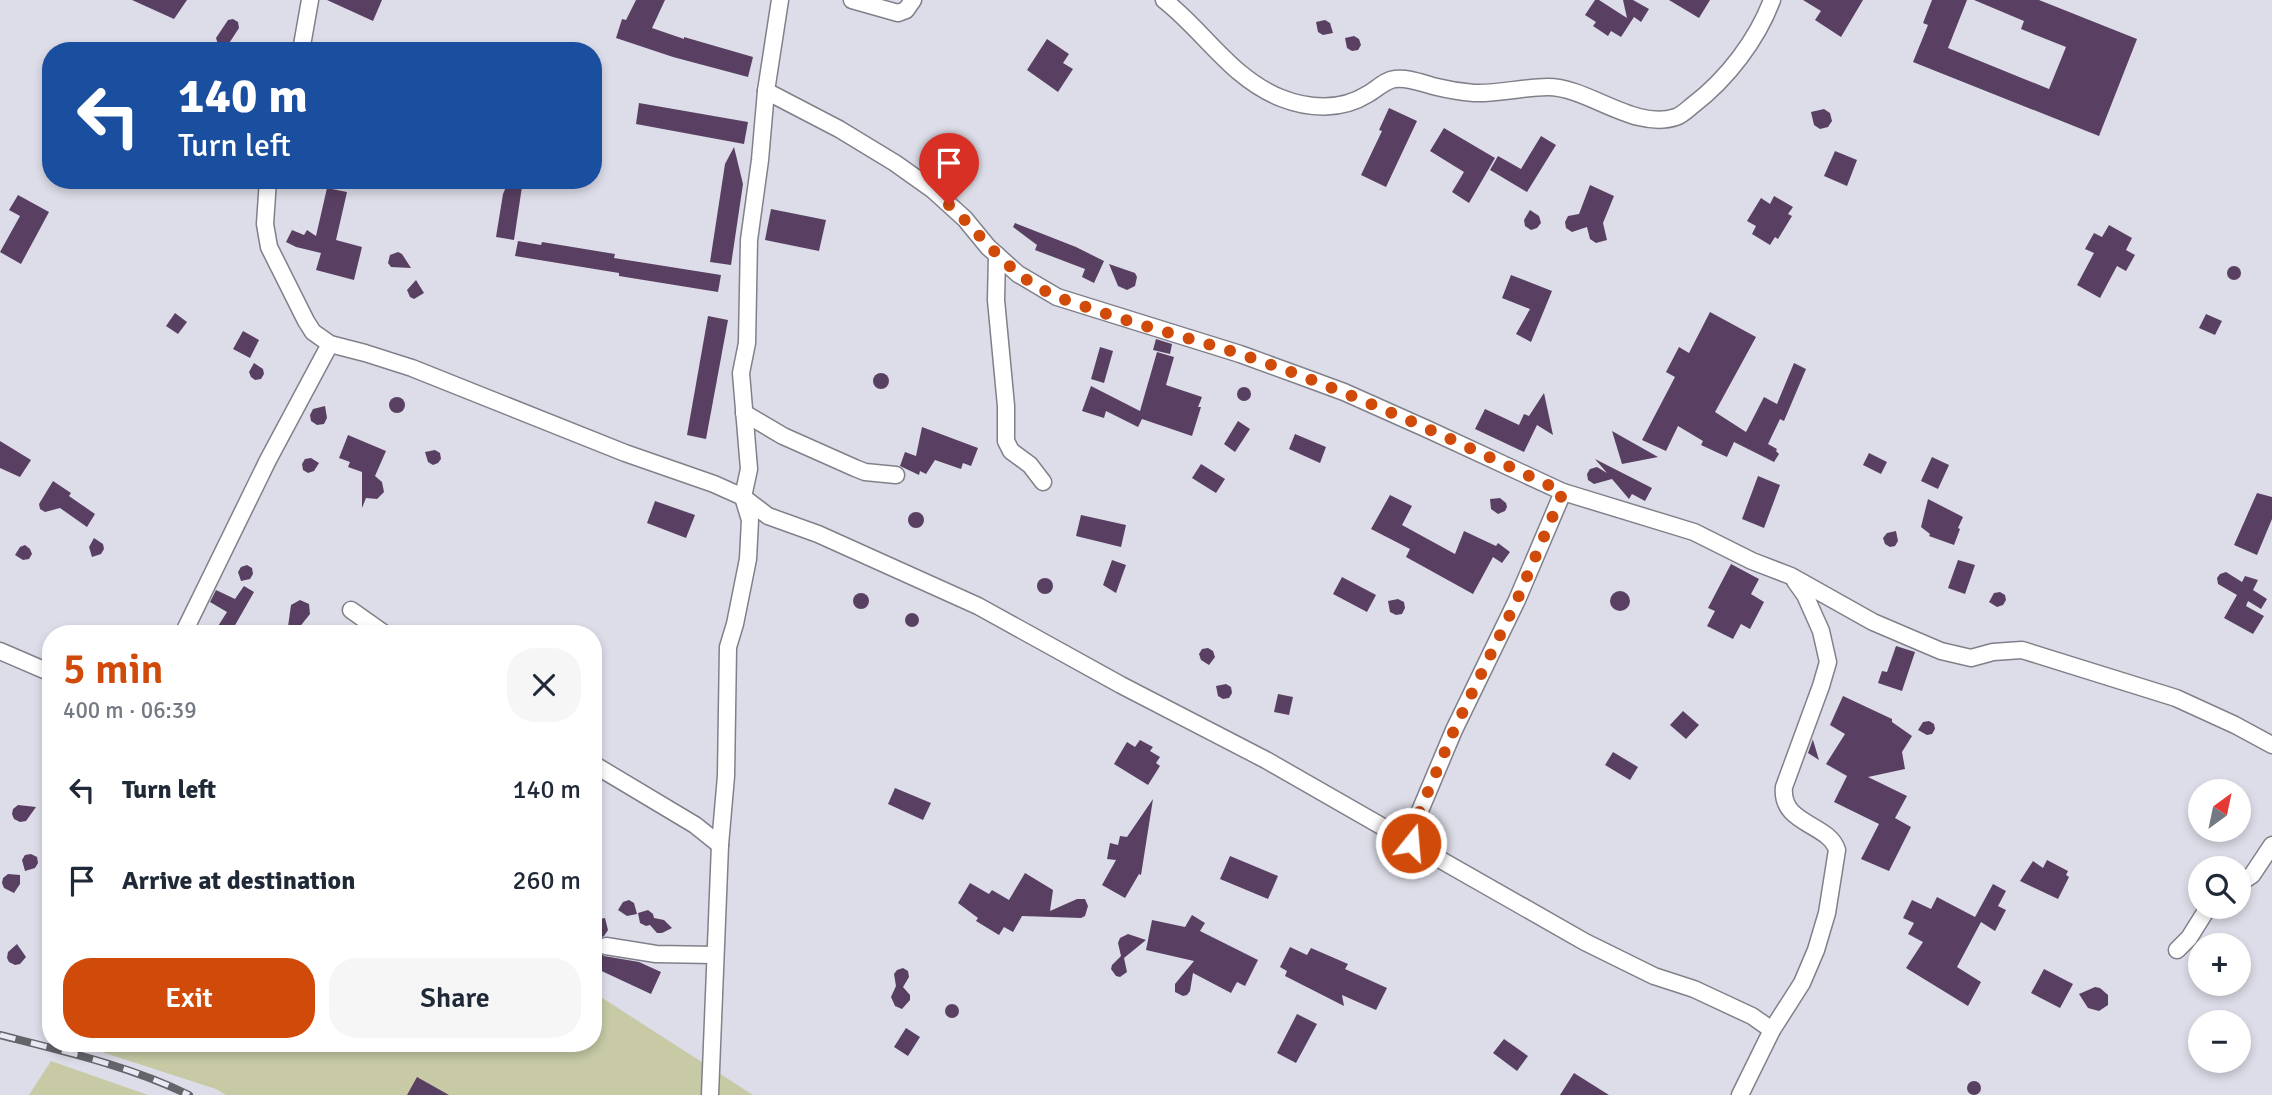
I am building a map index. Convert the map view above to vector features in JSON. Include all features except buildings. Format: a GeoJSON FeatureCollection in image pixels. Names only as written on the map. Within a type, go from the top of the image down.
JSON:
{"type":"FeatureCollection","features":[{"type":"Feature","properties":{"kind":"street"},"geometry":{"type":"LineString","coordinates":[[303,42],[310,0]]}},
{"type":"Feature","properties":{"kind":"street"},"geometry":{"type":"LineString","coordinates":[[710,1095],[720,845],[726,776],[729,647],[748,559],[750,520],[743,497],[749,469],[741,373],[747,344],[749,240],[760,160],[765,91],[780,0]]}},
{"type":"Feature","properties":{"kind":"street"},"geometry":{"type":"LineString","coordinates":[[852,0],[898,13],[906,10],[913,0]]}},
{"type":"Feature","properties":{"kind":"street"},"geometry":{"type":"LineString","coordinates":[[1164,0],[1198,29],[1234,70],[1257,86],[1282,98],[1310,106],[1350,104],[1384,83],[1397,79],[1475,93],[1554,88],[1602,103],[1626,115],[1657,119],[1677,117],[1704,97],[1739,57],[1763,21],[1772,0]]}},
{"type":"Feature","properties":{"kind":"street"},"geometry":{"type":"LineString","coordinates":[[765,91],[839,129],[895,163],[933,190],[1018,274],[1057,297],[1110,316],[1240,354],[1332,388],[1466,446],[1563,492],[1694,532],[1752,561],[1791,576],[1873,622],[1941,651],[1971,658],[1993,652],[2022,650],[2047,657],[2176,698],[2272,745]]}},
{"type":"Feature","properties":{"kind":"street"},"geometry":{"type":"LineString","coordinates":[[267,189],[265,224],[269,247],[306,321],[313,332],[330,344],[412,368],[625,453],[715,484],[743,497],[768,516],[818,534],[978,606],[1121,685],[1266,760],[1585,942],[1654,976],[1694,989],[1752,1016],[1772,1030]]}},
{"type":"Feature","properties":{"kind":"street"},"geometry":{"type":"LineString","coordinates":[[996,255],[996,300],[1006,406],[1006,441],[1011,451],[1030,465],[1043,482]]}},
{"type":"Feature","properties":{"kind":"street"},"geometry":{"type":"LineString","coordinates":[[187,625],[268,460],[330,344]]}},
{"type":"Feature","properties":{"kind":"street"},"geometry":{"type":"LineString","coordinates":[[744,413],[783,436],[855,468],[865,472],[896,475]]}},
{"type":"Feature","properties":{"kind":"street"},"geometry":{"type":"LineString","coordinates":[[1411,843],[1414,825],[1454,730],[1517,600],[1563,492]]}},
{"type":"Feature","properties":{"kind":"street"},"geometry":{"type":"LineString","coordinates":[[1740,1095],[1772,1030],[1802,983],[1826,913],[1837,850],[1830,839],[1798,818],[1783,797],[1784,787],[1828,662],[1821,631],[1805,595],[1791,576]]}},
{"type":"Feature","properties":{"kind":"street"},"geometry":{"type":"LineString","coordinates":[[351,610],[372,625]]}},
{"type":"Feature","properties":{"kind":"street"},"geometry":{"type":"LineString","coordinates":[[0,651],[42,669]]}},
{"type":"Feature","properties":{"kind":"street"},"geometry":{"type":"LineString","coordinates":[[602,769],[695,825],[720,845]]}},
{"type":"Feature","properties":{"kind":"street"},"geometry":{"type":"LineString","coordinates":[[2251,877],[2272,845]]}},
{"type":"Feature","properties":{"kind":"street"},"geometry":{"type":"LineString","coordinates":[[2177,950],[2189,938],[2201,919]]}},
{"type":"Feature","properties":{"kind":"street"},"geometry":{"type":"LineString","coordinates":[[606,946],[656,954],[715,955]]}},
{"type":"Feature","properties":{"kind":"green space"},"geometry":{"type":"Polygon","coordinates":[[[602,998],[753,1095],[226,1095],[216,1089],[102,1052],[602,1052],[602,998]]]}},
{"type":"Feature","properties":{"kind":"green space"},"geometry":{"type":"Polygon","coordinates":[[[51,1061],[148,1095],[29,1095],[51,1061]]]}},
{"type":"Feature","properties":{"kind":"railway"},"geometry":{"type":"LineString","coordinates":[[0,1035],[42,1046]]}},
{"type":"Feature","properties":{"kind":"railway"},"geometry":{"type":"LineString","coordinates":[[68,1052],[120,1067],[189,1095]]}},
{"type":"Feature","properties":{"kind":"route"},"geometry":{"type":"LineString","coordinates":[[949,205],[965,219],[988,247],[1018,274],[1057,297],[1295,374],[1466,446],[1563,492],[1517,600],[1454,730],[1414,825],[1411,843]]}}]}
